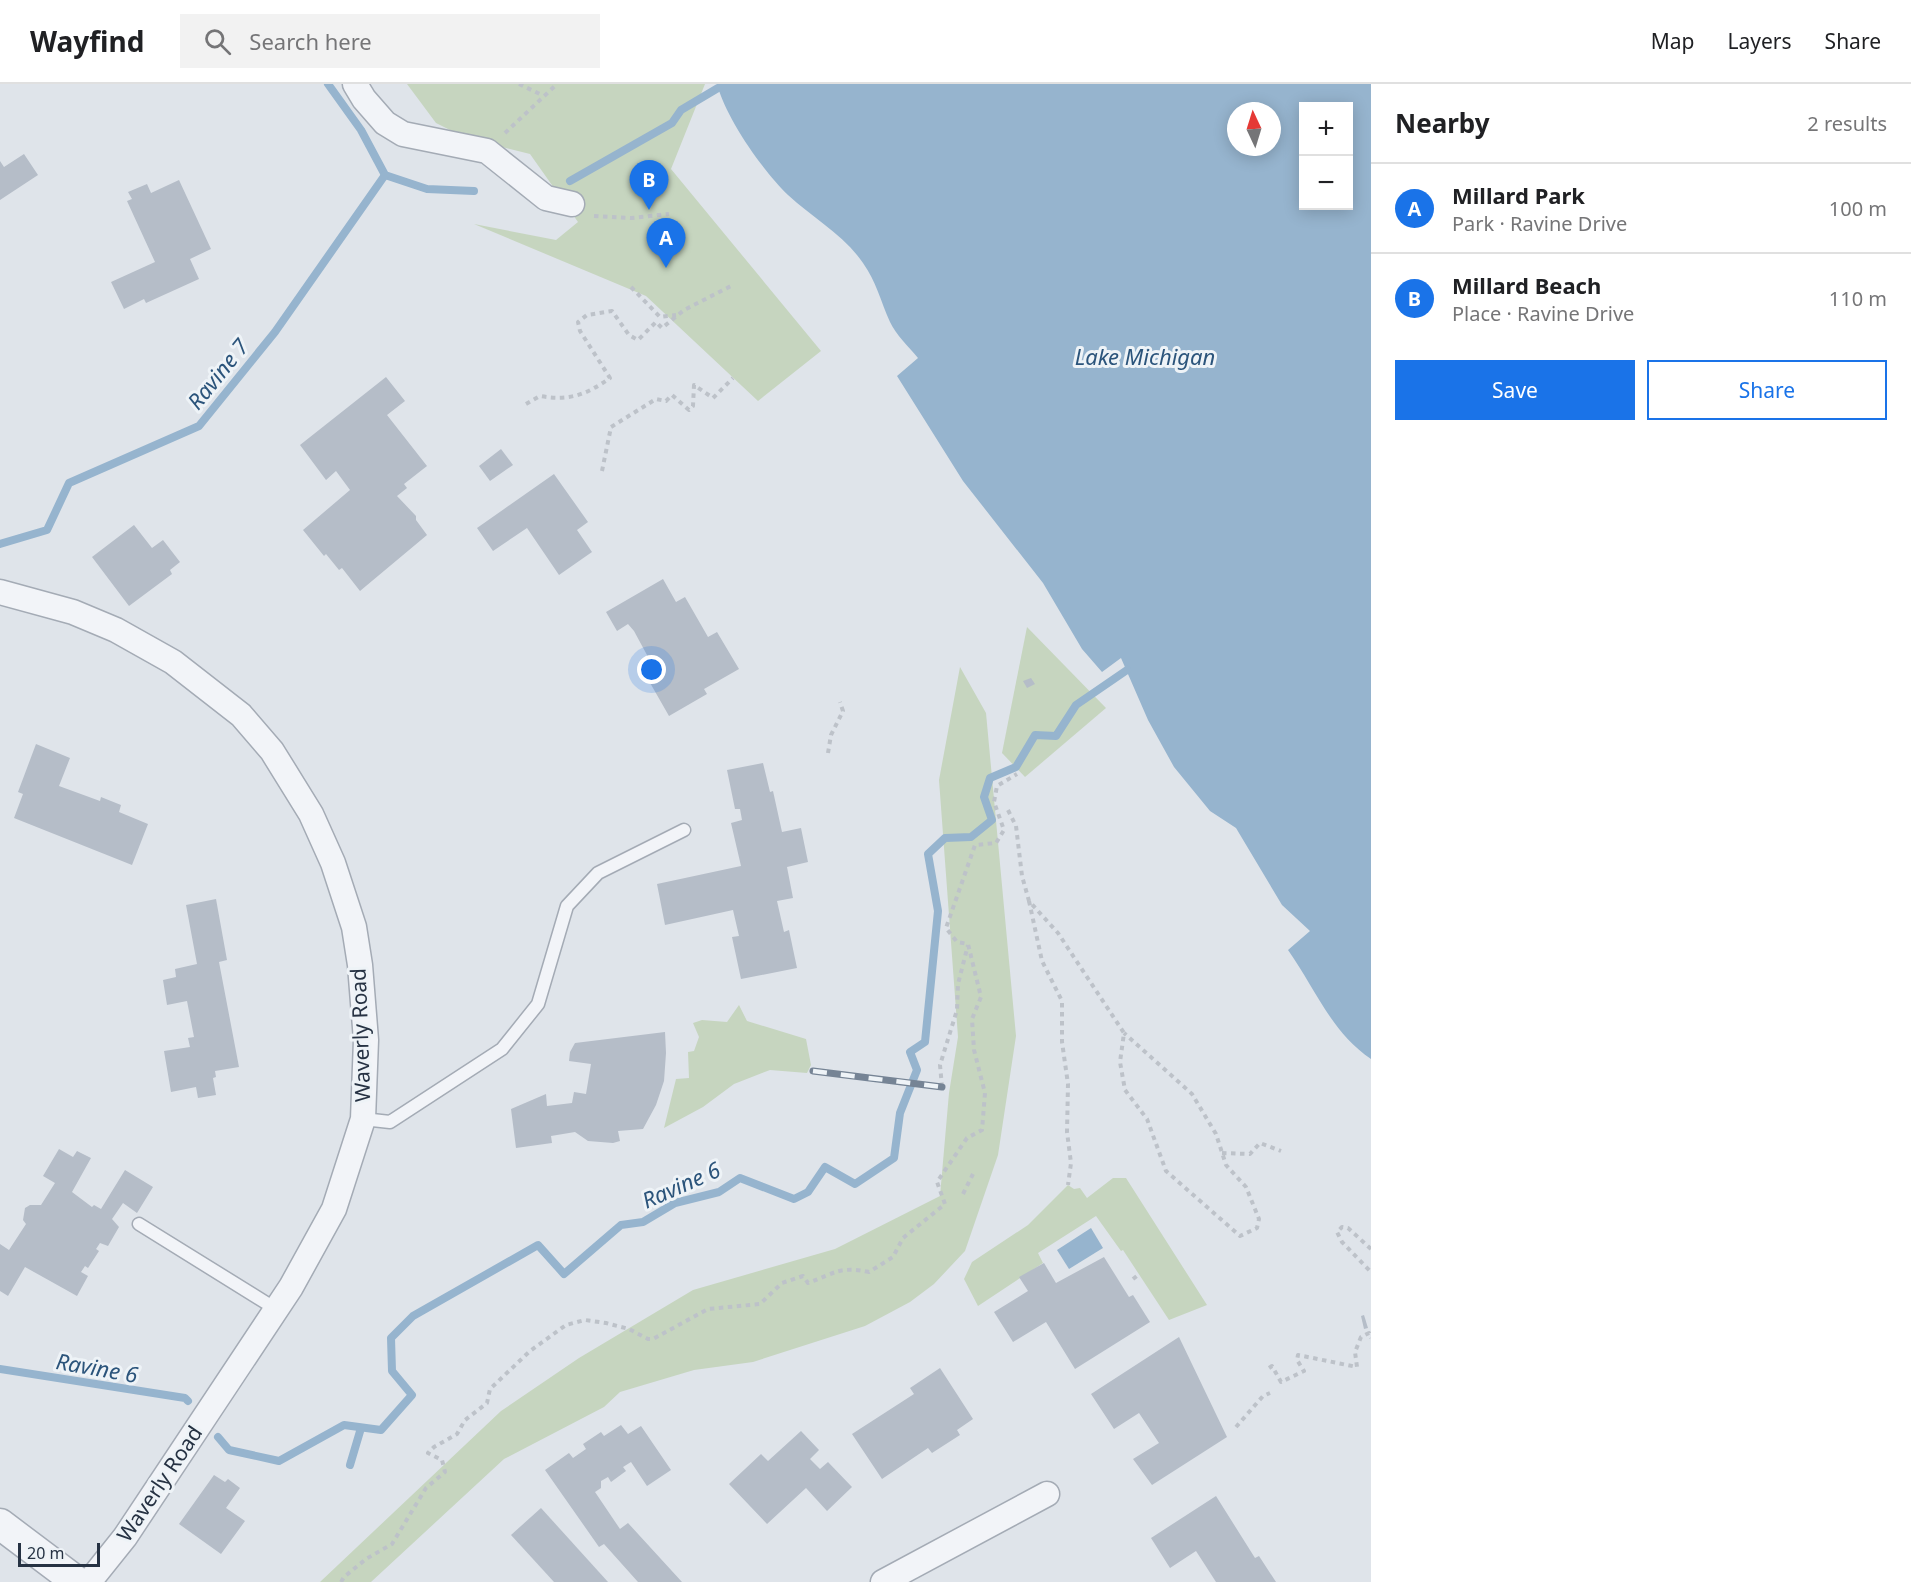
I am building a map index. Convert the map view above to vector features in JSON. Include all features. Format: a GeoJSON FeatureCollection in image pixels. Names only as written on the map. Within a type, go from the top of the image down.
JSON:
{"type":"FeatureCollection","features":[{"type":"Feature","properties":{"kind":"street"},"geometry":{"type":"LineString","coordinates":[[355,84],[364,99],[385,123],[403,134],[487,151],[546,198],[572,204]]}},
{"type":"Feature","properties":{"kind":"street","name":"Waverly Road"},"geometry":{"type":"LineString","coordinates":[[0,592],[73,612],[117,630],[173,662],[241,715],[272,751],[311,814],[333,863],[354,927],[360,965],[366,1040],[363,1119],[334,1209],[276,1309],[125,1537],[89,1582]]}},
{"type":"Feature","properties":{"kind":"street"},"geometry":{"type":"LineString","coordinates":[[883,1582],[1047,1494]]}},
{"type":"Feature","properties":{"kind":"street"},"geometry":{"type":"LineString","coordinates":[[0,1524],[77,1582]]}},
{"type":"Feature","properties":{"kind":"lane"},"geometry":{"type":"LineString","coordinates":[[363,1119],[390,1122],[502,1049],[538,1004],[567,906],[598,873],[684,830]]}},
{"type":"Feature","properties":{"kind":"lane"},"geometry":{"type":"LineString","coordinates":[[140,1224],[276,1309]]}},
{"type":"Feature","properties":{"kind":"path"},"geometry":{"type":"LineString","coordinates":[[519,84],[543,95]]}},
{"type":"Feature","properties":{"kind":"path"},"geometry":{"type":"LineString","coordinates":[[487,151],[557,84]]}},
{"type":"Feature","properties":{"kind":"path"},"geometry":{"type":"LineString","coordinates":[[572,204],[584,213],[603,218],[669,214]]}},
{"type":"Feature","properties":{"kind":"path"},"geometry":{"type":"LineString","coordinates":[[631,286],[660,317],[677,315]]}},
{"type":"Feature","properties":{"kind":"path"},"geometry":{"type":"LineString","coordinates":[[526,404],[540,396],[559,399],[588,394],[610,378],[580,331],[578,322],[587,315],[612,311],[629,335],[639,340],[656,322],[662,328],[677,315],[731,286]]}},
{"type":"Feature","properties":{"kind":"path"},"geometry":{"type":"LineString","coordinates":[[602,471],[611,427],[656,399],[666,401],[672,395],[689,410],[693,406],[694,384],[713,398],[733,378]]}},
{"type":"Feature","properties":{"kind":"path"},"geometry":{"type":"LineString","coordinates":[[828,753],[831,735],[843,711],[840,702]]}},
{"type":"Feature","properties":{"kind":"path"},"geometry":{"type":"LineString","coordinates":[[968,944],[957,942],[946,928],[975,845],[996,843],[1004,830],[994,802],[997,786],[1017,774]]}},
{"type":"Feature","properties":{"kind":"path"},"geometry":{"type":"LineString","coordinates":[[1008,810],[1016,826],[1022,876],[1042,962],[1062,1001],[1062,1042],[1068,1084],[1067,1132],[1071,1162],[1068,1185]]}},
{"type":"Feature","properties":{"kind":"path"},"geometry":{"type":"LineString","coordinates":[[1029,902],[1058,933],[1124,1033],[1192,1094],[1216,1134],[1226,1165],[1245,1187],[1259,1219],[1257,1228],[1240,1236],[1167,1171],[1147,1119],[1125,1089],[1120,1062],[1124,1033]]}},
{"type":"Feature","properties":{"kind":"path"},"geometry":{"type":"LineString","coordinates":[[942,1087],[940,1065],[957,1010],[958,984],[968,944]]}},
{"type":"Feature","properties":{"kind":"path"},"geometry":{"type":"LineString","coordinates":[[341,1582],[344,1576],[366,1559],[393,1544],[426,1488],[445,1472],[442,1460],[428,1453],[457,1434],[465,1420],[487,1403],[490,1389],[530,1351],[566,1325],[585,1320],[606,1323],[653,1339],[708,1309],[760,1304],[782,1283],[803,1276],[808,1283],[833,1271],[849,1268],[869,1272],[893,1257],[903,1238],[945,1204],[937,1182],[967,1138],[982,1130],[985,1119],[985,1093],[974,1050],[972,1018],[981,997],[968,944]]}},
{"type":"Feature","properties":{"kind":"path"},"geometry":{"type":"LineString","coordinates":[[1222,1153],[1250,1154],[1260,1143],[1281,1151]]}},
{"type":"Feature","properties":{"kind":"path"},"geometry":{"type":"LineString","coordinates":[[963,1194],[973,1174]]}},
{"type":"Feature","properties":{"kind":"path"},"geometry":{"type":"LineString","coordinates":[[1371,1249],[1348,1228],[1342,1227],[1337,1232],[1342,1242],[1371,1272]]}},
{"type":"Feature","properties":{"kind":"path"},"geometry":{"type":"LineString","coordinates":[[1133,1279],[1138,1275]]}},
{"type":"Feature","properties":{"kind":"path"},"geometry":{"type":"LineString","coordinates":[[1269,1368],[1272,1366],[1281,1382],[1304,1371],[1297,1360],[1298,1355],[1357,1367],[1355,1352],[1361,1337],[1369,1333],[1371,1338]]}},
{"type":"Feature","properties":{"kind":"path"},"geometry":{"type":"LineString","coordinates":[[1236,1427],[1263,1396],[1270,1393]]}},
{"type":"Feature","properties":{"kind":"green space"},"geometry":{"type":"Polygon","coordinates":[[[407,84],[705,84],[671,169],[821,351],[758,401],[646,296],[474,224],[556,240],[578,222],[530,154],[466,138],[436,123],[407,84]]]}},
{"type":"Feature","properties":{"kind":"green space"},"geometry":{"type":"Polygon","coordinates":[[[1027,627],[1106,708],[1025,777],[1002,753],[1027,627]]]}},
{"type":"Feature","properties":{"kind":"green space"},"geometry":{"type":"Polygon","coordinates":[[[960,667],[986,713],[1016,1036],[998,1155],[965,1251],[934,1284],[910,1302],[865,1326],[753,1362],[694,1370],[620,1392],[604,1407],[504,1459],[371,1582],[320,1582],[501,1411],[579,1358],[693,1290],[835,1249],[940,1196],[949,1093],[958,1037],[939,780],[960,667]]]}},
{"type":"Feature","properties":{"kind":"green space"},"geometry":{"type":"Polygon","coordinates":[[[739,1005],[747,1021],[806,1039],[811,1065],[807,1073],[770,1070],[734,1084],[703,1107],[664,1128],[676,1079],[689,1078],[688,1052],[694,1051],[699,1037],[693,1023],[702,1020],[727,1022],[739,1005]]]}},
{"type":"Feature","properties":{"kind":"green space"},"geometry":{"type":"Polygon","coordinates":[[[1113,1178],[1126,1178],[1207,1305],[1169,1320],[1123,1250],[1121,1251],[1096,1216],[1038,1253],[1043,1263],[978,1306],[964,1279],[972,1262],[1028,1225],[1068,1185],[1074,1189],[1080,1188],[1087,1198],[1113,1178]]]}},
{"type":"Feature","properties":{"kind":"water","name":"Lake Michigan"},"geometry":{"type":"Polygon","coordinates":[[[717,84],[1371,84],[1371,1059],[1357,1048],[1334,1023],[1288,950],[1310,931],[1282,905],[1236,828],[1210,811],[1174,767],[1148,720],[1121,658],[1102,672],[1082,649],[1043,583],[963,481],[897,376],[918,358],[893,327],[868,270],[838,235],[788,195],[778,184],[756,158],[728,112],[717,84]]]}},
{"type":"Feature","properties":{"kind":"water"},"geometry":{"type":"Polygon","coordinates":[[[1091,1228],[1103,1248],[1069,1269],[1057,1250],[1091,1228]]]}},
{"type":"Feature","properties":{"kind":"building"},"geometry":{"type":"Polygon","coordinates":[[[24,154],[38,175],[0,200],[0,161],[4,167],[24,154]]]}},
{"type":"Feature","properties":{"kind":"building"},"geometry":{"type":"Polygon","coordinates":[[[179,180],[211,249],[190,259],[199,279],[146,303],[144,299],[124,309],[111,282],[155,262],[127,201],[132,199],[128,192],[147,184],[151,193],[179,180]]]}},
{"type":"Feature","properties":{"kind":"building"},"geometry":{"type":"Polygon","coordinates":[[[386,377],[405,401],[387,415],[427,466],[404,484],[407,488],[397,496],[416,516],[416,520],[427,535],[360,591],[342,568],[339,570],[326,554],[324,556],[303,530],[350,490],[336,471],[326,480],[300,445],[386,377]]]}},
{"type":"Feature","properties":{"kind":"building"},"geometry":{"type":"Polygon","coordinates":[[[501,449],[513,465],[490,481],[479,466],[501,449]]]}},
{"type":"Feature","properties":{"kind":"building"},"geometry":{"type":"Polygon","coordinates":[[[554,474],[588,522],[577,530],[592,552],[559,575],[527,528],[493,551],[477,528],[554,474]]]}},
{"type":"Feature","properties":{"kind":"building"},"geometry":{"type":"Polygon","coordinates":[[[134,525],[152,548],[163,540],[180,562],[170,570],[172,574],[129,606],[92,557],[134,525]]]}},
{"type":"Feature","properties":{"kind":"building"},"geometry":{"type":"Polygon","coordinates":[[[663,579],[676,602],[685,597],[708,637],[717,632],[739,669],[704,689],[707,694],[669,716],[645,674],[654,668],[634,631],[628,624],[617,631],[606,612],[663,579]]]}},
{"type":"Feature","properties":{"kind":"building"},"geometry":{"type":"Polygon","coordinates":[[[1031,678],[1035,684],[1027,688],[1023,681],[1031,678]]]}},
{"type":"Feature","properties":{"kind":"building"},"geometry":{"type":"Polygon","coordinates":[[[36,744],[70,758],[59,786],[100,801],[101,797],[121,805],[119,812],[148,824],[132,865],[14,818],[23,794],[18,792],[36,744]]]}},
{"type":"Feature","properties":{"kind":"building"},"geometry":{"type":"Polygon","coordinates":[[[763,763],[770,792],[773,791],[782,832],[801,828],[808,862],[787,867],[793,898],[777,901],[784,932],[789,930],[797,968],[741,979],[732,937],[739,936],[733,910],[665,925],[657,884],[741,866],[731,823],[742,820],[740,809],[735,809],[727,770],[763,763]]]}},
{"type":"Feature","properties":{"kind":"building"},"geometry":{"type":"Polygon","coordinates":[[[216,899],[227,960],[219,962],[239,1067],[215,1071],[216,1077],[213,1078],[216,1095],[198,1098],[196,1087],[171,1092],[164,1051],[190,1047],[188,1038],[194,1037],[187,1001],[167,1005],[163,980],[176,977],[175,969],[197,964],[186,905],[216,899]]]}},
{"type":"Feature","properties":{"kind":"building"},"geometry":{"type":"Polygon","coordinates":[[[665,1032],[664,1081],[656,1105],[643,1129],[618,1131],[620,1141],[613,1143],[588,1141],[575,1132],[551,1136],[552,1143],[516,1148],[511,1109],[546,1094],[547,1106],[572,1103],[574,1092],[586,1094],[591,1064],[569,1061],[570,1052],[575,1043],[665,1032]]]}},
{"type":"Feature","properties":{"kind":"building"},"geometry":{"type":"Polygon","coordinates":[[[59,1149],[73,1157],[77,1151],[91,1158],[72,1192],[92,1207],[94,1205],[101,1209],[125,1170],[153,1187],[137,1213],[123,1203],[112,1219],[119,1227],[108,1246],[100,1243],[96,1249],[99,1251],[88,1268],[85,1266],[81,1272],[88,1276],[77,1296],[25,1267],[8,1296],[0,1291],[0,1244],[9,1250],[26,1224],[23,1220],[25,1208],[30,1205],[41,1205],[55,1183],[43,1176],[59,1149]]]}},
{"type":"Feature","properties":{"kind":"building"},"geometry":{"type":"Polygon","coordinates":[[[1104,1257],[1129,1297],[1133,1295],[1150,1322],[1075,1369],[1046,1322],[1013,1342],[994,1312],[1028,1291],[1019,1277],[1044,1263],[1056,1283],[1104,1257]]]}},
{"type":"Feature","properties":{"kind":"building"},"geometry":{"type":"Polygon","coordinates":[[[1364,1315],[1368,1328],[1364,1329],[1361,1316],[1364,1315]]]}},
{"type":"Feature","properties":{"kind":"building"},"geometry":{"type":"Polygon","coordinates":[[[1179,1337],[1227,1437],[1152,1485],[1133,1459],[1159,1443],[1139,1413],[1114,1429],[1091,1394],[1179,1337]]]}},
{"type":"Feature","properties":{"kind":"building"},"geometry":{"type":"Polygon","coordinates":[[[940,1368],[973,1419],[957,1430],[960,1435],[932,1453],[928,1448],[882,1479],[852,1434],[914,1394],[910,1388],[940,1368]]]}},
{"type":"Feature","properties":{"kind":"building"},"geometry":{"type":"Polygon","coordinates":[[[621,1425],[628,1434],[641,1426],[671,1470],[647,1486],[631,1462],[623,1467],[626,1471],[611,1482],[608,1477],[601,1481],[601,1488],[595,1492],[620,1529],[628,1523],[682,1582],[638,1582],[604,1544],[599,1547],[545,1470],[569,1453],[573,1458],[586,1449],[583,1444],[601,1432],[604,1436],[621,1425]]]}},
{"type":"Feature","properties":{"kind":"building"},"geometry":{"type":"Polygon","coordinates":[[[801,1431],[819,1450],[810,1459],[820,1469],[828,1462],[852,1487],[827,1511],[806,1488],[767,1524],[729,1484],[761,1454],[768,1461],[801,1431]]]}},
{"type":"Feature","properties":{"kind":"building"},"geometry":{"type":"Polygon","coordinates":[[[214,1475],[225,1482],[228,1479],[240,1488],[226,1508],[245,1521],[221,1554],[179,1524],[214,1475]]]}},
{"type":"Feature","properties":{"kind":"building"},"geometry":{"type":"Polygon","coordinates":[[[1216,1496],[1255,1558],[1259,1556],[1276,1582],[1216,1582],[1196,1551],[1170,1568],[1151,1538],[1216,1496]]]}},
{"type":"Feature","properties":{"kind":"building"},"geometry":{"type":"Polygon","coordinates":[[[541,1508],[608,1582],[554,1582],[511,1535],[541,1508]]]}},
{"type":"Feature","properties":{"kind":"waterway","name":"Ravine 7"},"geometry":{"type":"LineString","coordinates":[[328,84],[361,130],[385,175],[427,189],[474,191]]}},
{"type":"Feature","properties":{"kind":"waterway","name":"Ravine 7"},"geometry":{"type":"LineString","coordinates":[[570,181],[672,123],[681,110],[718,88]]}},
{"type":"Feature","properties":{"kind":"waterway","name":"Ravine 7"},"geometry":{"type":"LineString","coordinates":[[0,544],[47,530],[69,483],[199,426],[275,332],[385,175]]}},
{"type":"Feature","properties":{"kind":"waterway","name":"Ravine 6"},"geometry":{"type":"LineString","coordinates":[[218,1437],[229,1450],[279,1461],[344,1425],[381,1430],[412,1395],[392,1371],[391,1338],[413,1316],[538,1245],[564,1274],[621,1225],[643,1222],[675,1203],[719,1192],[740,1178],[794,1199],[808,1192],[825,1167],[855,1184],[894,1158],[900,1113],[917,1070],[910,1052],[925,1042],[938,911],[928,854],[945,838],[971,837],[992,820],[984,797],[990,778],[1016,767],[1035,735],[1056,736],[1076,705],[1127,670]]}},
{"type":"Feature","properties":{"kind":"waterway","name":"Ravine 6"},"geometry":{"type":"LineString","coordinates":[[0,1369],[185,1398],[188,1401]]}},
{"type":"Feature","properties":{"kind":"waterway"},"geometry":{"type":"LineString","coordinates":[[350,1465],[361,1428]]}},
{"type":"Feature","properties":{"kind":"railway"},"geometry":{"type":"LineString","coordinates":[[813,1071],[942,1087]]}},
{"type":"Feature","properties":{"kind":"place","name":"Millard Beach"},"geometry":{"type":"Point","coordinates":[649,210]}},
{"type":"Feature","properties":{"kind":"place","name":"Millard Park"},"geometry":{"type":"Point","coordinates":[666,268]}}]}
